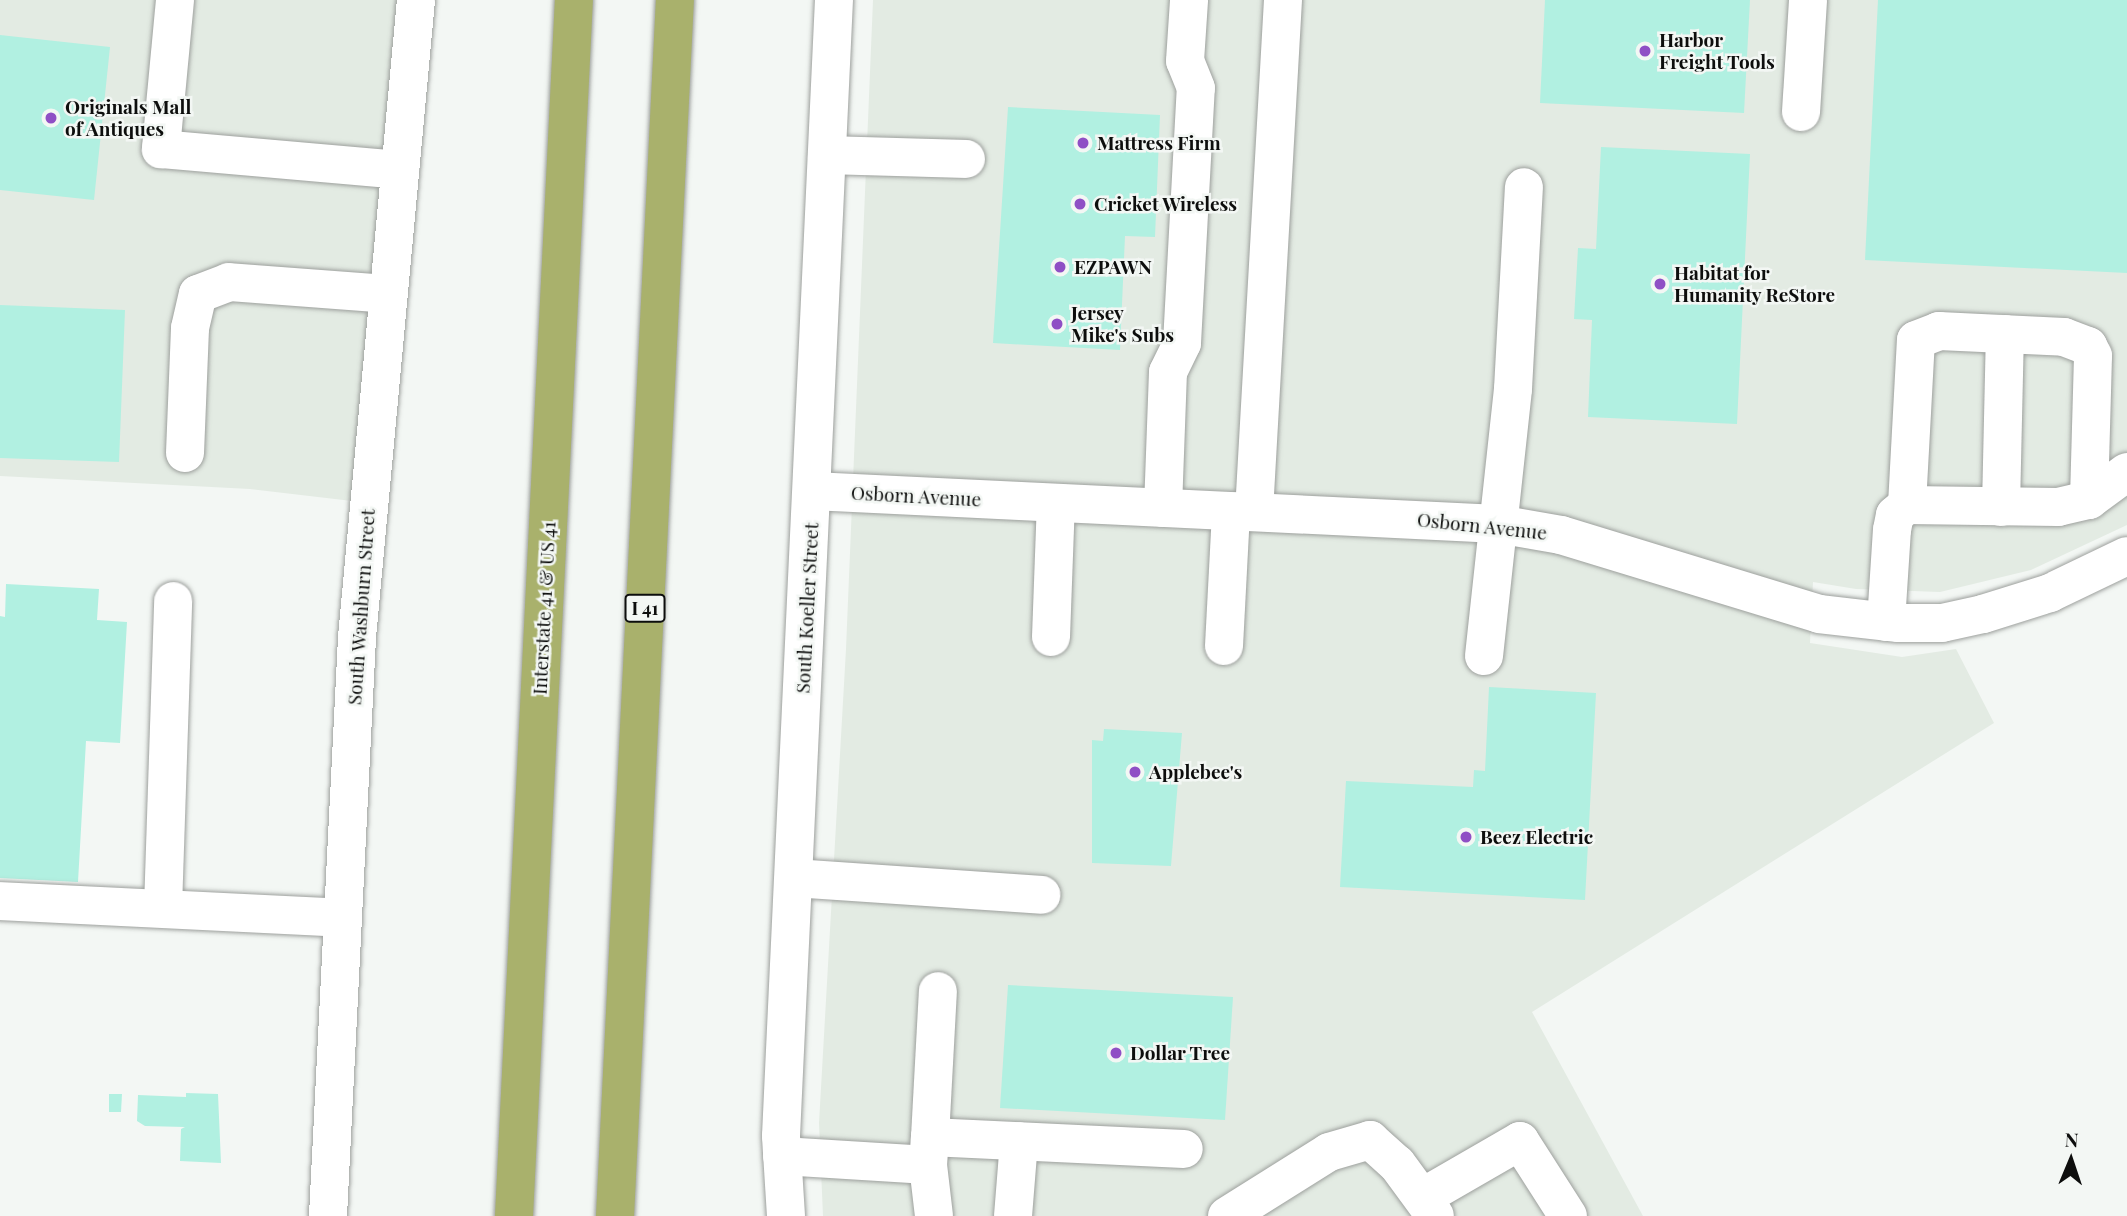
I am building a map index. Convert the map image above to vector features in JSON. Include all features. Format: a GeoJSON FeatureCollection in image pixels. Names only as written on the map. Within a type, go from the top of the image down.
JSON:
{"type":"FeatureCollection","features":[{"type":"Feature","properties":{"kind":"highway","name":"Interstate 41 & US 41"},"geometry":{"type":"LineString","coordinates":[[514,1216],[573,0]]}},
{"type":"Feature","properties":{"kind":"highway","name":"I 41"},"geometry":{"type":"LineString","coordinates":[[615,1216],[675,0]]}},
{"type":"Feature","properties":{"kind":"street"},"geometry":{"type":"LineString","coordinates":[[176,0],[161,149],[400,170]]}},
{"type":"Feature","properties":{"kind":"street","name":"South Washburn Street"},"geometry":{"type":"LineString","coordinates":[[328,1216],[357,637],[416,0]]}},
{"type":"Feature","properties":{"kind":"street","name":"South Koeller Street"},"geometry":{"type":"LineString","coordinates":[[786,1216],[782,1156],[834,0]]}},
{"type":"Feature","properties":{"kind":"street"},"geometry":{"type":"LineString","coordinates":[[1163,508],[1168,372],[1182,343],[1196,88],[1185,61],[1189,0]]}},
{"type":"Feature","properties":{"kind":"street"},"geometry":{"type":"LineString","coordinates":[[1224,646],[1242,511],[1283,0]]}},
{"type":"Feature","properties":{"kind":"street"},"geometry":{"type":"LineString","coordinates":[[1801,112],[1808,0]]}},
{"type":"Feature","properties":{"kind":"street"},"geometry":{"type":"LineString","coordinates":[[827,155],[966,159]]}},
{"type":"Feature","properties":{"kind":"street"},"geometry":{"type":"LineString","coordinates":[[1484,656],[1515,372],[1524,187]]}},
{"type":"Feature","properties":{"kind":"street"},"geometry":{"type":"LineString","coordinates":[[185,453],[190,328],[198,294],[229,282],[388,294]]}},
{"type":"Feature","properties":{"kind":"street"},"geometry":{"type":"LineString","coordinates":[[1907,505],[1916,340],[1939,331],[2064,337],[2088,346],[2093,355],[2089,500]]}},
{"type":"Feature","properties":{"kind":"street"},"geometry":{"type":"LineString","coordinates":[[2001,507],[2005,334]]}},
{"type":"Feature","properties":{"kind":"street"},"geometry":{"type":"LineString","coordinates":[[1886,622],[1892,530],[1895,515],[1907,505],[2058,507],[2089,500],[2127,472]]}},
{"type":"Feature","properties":{"kind":"street","name":"Osborn Avenue"},"geometry":{"type":"LineString","coordinates":[[812,491],[1498,524],[1561,535],[1819,614],[1886,622],[1942,623],[1983,614],[2050,593],[2127,556]]}},
{"type":"Feature","properties":{"kind":"street"},"geometry":{"type":"LineString","coordinates":[[1051,637],[1056,503]]}},
{"type":"Feature","properties":{"kind":"street"},"geometry":{"type":"LineString","coordinates":[[163,908],[173,601]]}},
{"type":"Feature","properties":{"kind":"street"},"geometry":{"type":"LineString","coordinates":[[794,878],[1041,895]]}},
{"type":"Feature","properties":{"kind":"street"},"geometry":{"type":"LineString","coordinates":[[0,901],[342,918]]}},
{"type":"Feature","properties":{"kind":"street"},"geometry":{"type":"LineString","coordinates":[[934,1216],[929,1151],[938,991]]}},
{"type":"Feature","properties":{"kind":"street"},"geometry":{"type":"LineString","coordinates":[[1227,1216],[1329,1152],[1370,1140],[1397,1164],[1429,1207],[1520,1141],[1568,1216]]}},
{"type":"Feature","properties":{"kind":"street"},"geometry":{"type":"LineString","coordinates":[[782,1156],[929,1151],[1019,1141],[1184,1149]]}},
{"type":"Feature","properties":{"kind":"street"},"geometry":{"type":"LineString","coordinates":[[1013,1216],[1019,1141]]}},
{"type":"Feature","properties":{"kind":"shaded area"},"geometry":{"type":"Polygon","coordinates":[[[0,0],[416,0],[369,503],[250,489],[0,476],[0,0]]]}},
{"type":"Feature","properties":{"kind":"shaded area"},"geometry":{"type":"Polygon","coordinates":[[[873,0],[2127,0],[2127,525],[2031,570],[1940,592],[1856,589],[1813,582],[1810,643],[1902,657],[1956,649],[1994,723],[1532,1012],[1643,1216],[823,1216],[819,1123],[846,649],[873,0]]]}},
{"type":"Feature","properties":{"kind":"building","name":"Harbor Freight Tools"},"geometry":{"type":"Polygon","coordinates":[[[1545,0],[1750,0],[1744,113],[1540,103],[1545,0]]]}},
{"type":"Feature","properties":{"kind":"building"},"geometry":{"type":"Polygon","coordinates":[[[1878,0],[2127,0],[2127,273],[1865,260],[1878,0]]]}},
{"type":"Feature","properties":{"kind":"building","name":"Originals Mall of Antiques"},"geometry":{"type":"Polygon","coordinates":[[[0,35],[110,47],[94,200],[0,190],[0,35]]]}},
{"type":"Feature","properties":{"kind":"building"},"geometry":{"type":"Polygon","coordinates":[[[1008,107],[1160,115],[1155,237],[1125,236],[1120,350],[993,343],[1008,107]]]}},
{"type":"Feature","properties":{"kind":"building","name":"Habitat for Humanity ReStore"},"geometry":{"type":"Polygon","coordinates":[[[1601,147],[1750,154],[1737,424],[1588,417],[1592,320],[1574,319],[1578,248],[1596,249],[1601,147]]]}},
{"type":"Feature","properties":{"kind":"building"},"geometry":{"type":"Polygon","coordinates":[[[0,305],[125,310],[119,462],[0,458],[0,305]]]}},
{"type":"Feature","properties":{"kind":"building"},"geometry":{"type":"Polygon","coordinates":[[[6,584],[99,589],[97,620],[127,622],[120,743],[86,741],[78,882],[0,878],[0,616],[5,617],[6,584]]]}},
{"type":"Feature","properties":{"kind":"building","name":"Beez Electric"},"geometry":{"type":"Polygon","coordinates":[[[1489,687],[1596,693],[1585,900],[1340,887],[1346,781],[1473,787],[1474,770],[1485,771],[1489,687]]]}},
{"type":"Feature","properties":{"kind":"building","name":"Applebee's"},"geometry":{"type":"Polygon","coordinates":[[[1104,729],[1182,733],[1171,866],[1092,863],[1092,740],[1103,741],[1104,729]]]}},
{"type":"Feature","properties":{"kind":"building","name":"Dollar Tree"},"geometry":{"type":"Polygon","coordinates":[[[1008,985],[1233,997],[1225,1120],[1000,1108],[1008,985]]]}},
{"type":"Feature","properties":{"kind":"building"},"geometry":{"type":"Polygon","coordinates":[[[186,1093],[218,1094],[221,1163],[180,1161],[181,1129],[185,1127],[145,1126],[137,1121],[138,1095],[186,1097],[186,1093]]]}},
{"type":"Feature","properties":{"kind":"building"},"geometry":{"type":"Polygon","coordinates":[[[109,1094],[122,1094],[121,1112],[109,1112],[109,1094]]]}},
{"type":"Feature","properties":{"kind":"place","name":"Harbor Freight Tools"},"geometry":{"type":"Point","coordinates":[1645,51]}},
{"type":"Feature","properties":{"kind":"place","name":"Originals Mall of Antiques"},"geometry":{"type":"Point","coordinates":[51,118]}},
{"type":"Feature","properties":{"kind":"place","name":"Mattress Firm"},"geometry":{"type":"Point","coordinates":[1083,143]}},
{"type":"Feature","properties":{"kind":"place","name":"Cricket Wireless"},"geometry":{"type":"Point","coordinates":[1080,204]}},
{"type":"Feature","properties":{"kind":"place","name":"EZPAWN"},"geometry":{"type":"Point","coordinates":[1060,267]}},
{"type":"Feature","properties":{"kind":"place","name":"Habitat for Humanity ReStore"},"geometry":{"type":"Point","coordinates":[1660,284]}},
{"type":"Feature","properties":{"kind":"place","name":"Jersey Mike's Subs"},"geometry":{"type":"Point","coordinates":[1057,324]}},
{"type":"Feature","properties":{"kind":"place","name":"Applebee's"},"geometry":{"type":"Point","coordinates":[1135,772]}},
{"type":"Feature","properties":{"kind":"place","name":"Beez Electric"},"geometry":{"type":"Point","coordinates":[1466,837]}},
{"type":"Feature","properties":{"kind":"place","name":"Dollar Tree"},"geometry":{"type":"Point","coordinates":[1116,1053]}}]}
